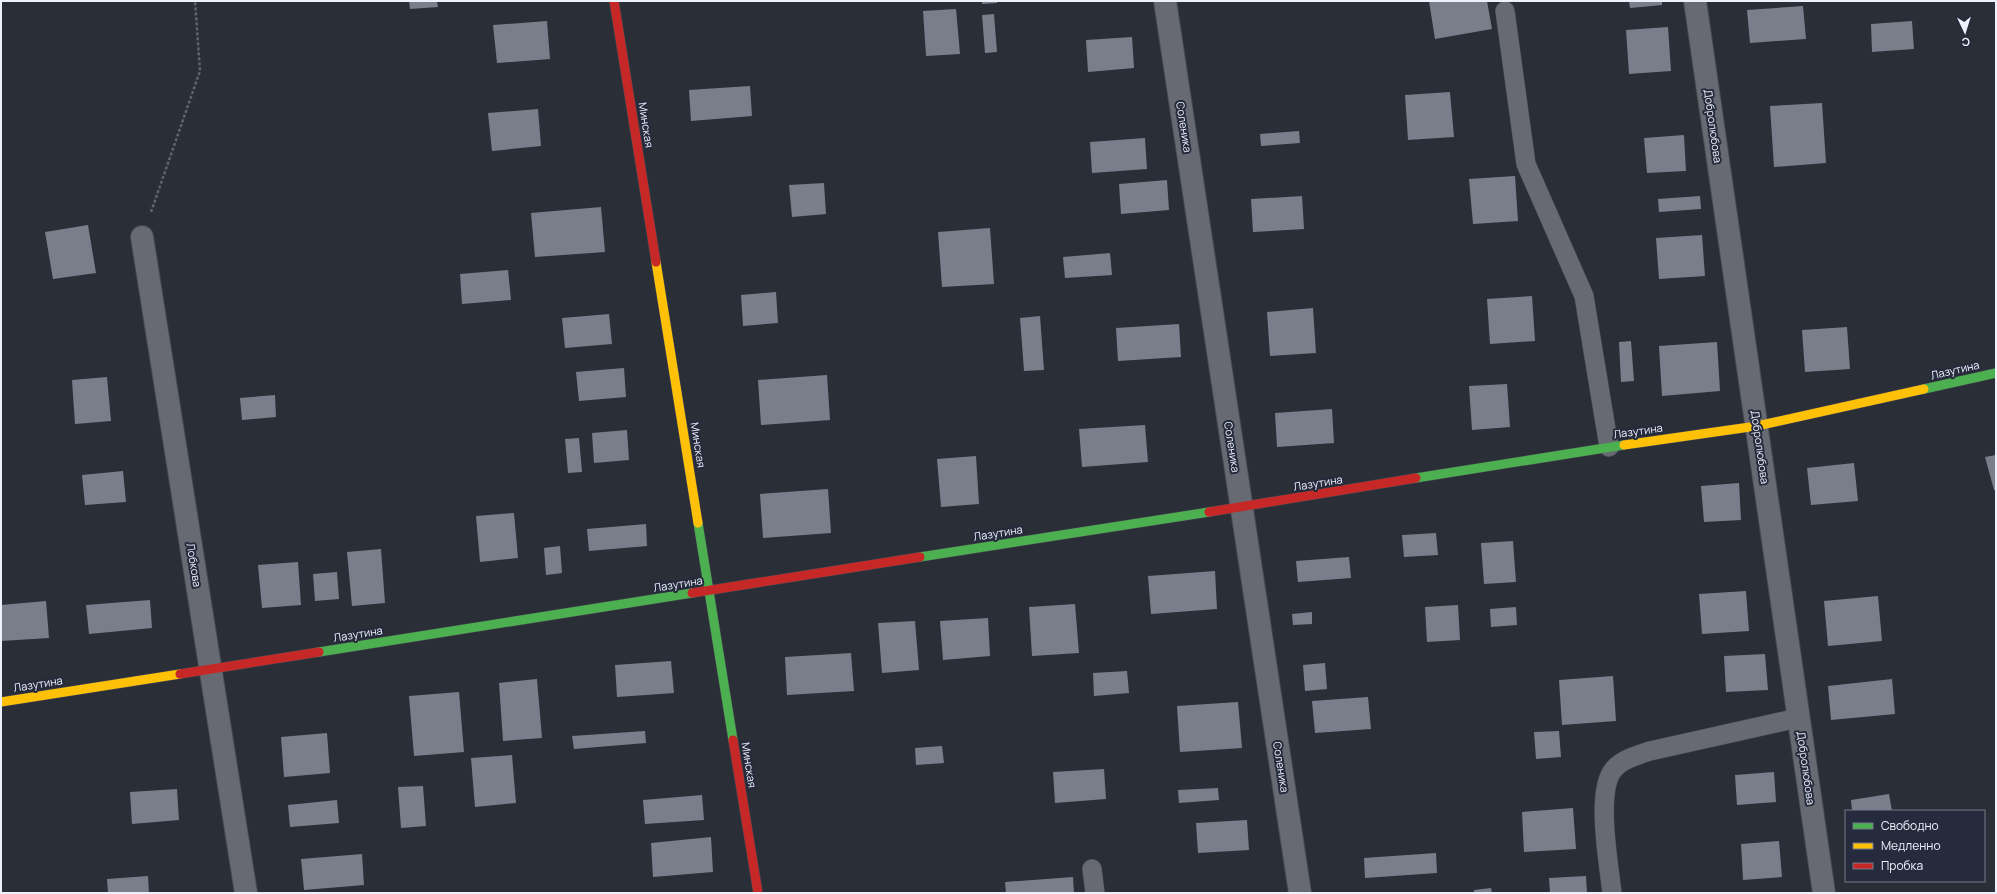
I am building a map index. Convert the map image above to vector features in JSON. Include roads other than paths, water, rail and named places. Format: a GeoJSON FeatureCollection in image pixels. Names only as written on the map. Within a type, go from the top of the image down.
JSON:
{"type":"FeatureCollection","features":[{"type":"Feature","properties":{"kind":"street","name":"Минская"},"geometry":{"type":"LineString","coordinates":[[614,1],[758,893]]}},
{"type":"Feature","properties":{"kind":"street","name":"Соленика"},"geometry":{"type":"LineString","coordinates":[[1164,1],[1300,893]]}},
{"type":"Feature","properties":{"kind":"street","name":"Добролюбова"},"geometry":{"type":"LineString","coordinates":[[1695,1],[1824,893]]}},
{"type":"Feature","properties":{"kind":"street","name":"Лобкова"},"geometry":{"type":"LineString","coordinates":[[142,237],[246,893]]}},
{"type":"Feature","properties":{"kind":"street","name":"Лазутина"},"geometry":{"type":"LineString","coordinates":[[1,702],[1241,507],[1609,447],[1757,426],[1996,373]]}},
{"type":"Feature","properties":{"kind":"lane"},"geometry":{"type":"LineString","coordinates":[[1504,11],[1526,164],[1584,296],[1609,447]]}},
{"type":"Feature","properties":{"kind":"lane"},"geometry":{"type":"LineString","coordinates":[[1612,893],[1604,808],[1605,786],[1614,769],[1630,758],[1650,751],[1798,718]]}},
{"type":"Feature","properties":{"kind":"lane"},"geometry":{"type":"LineString","coordinates":[[1092,869],[1095,893]]}}]}
